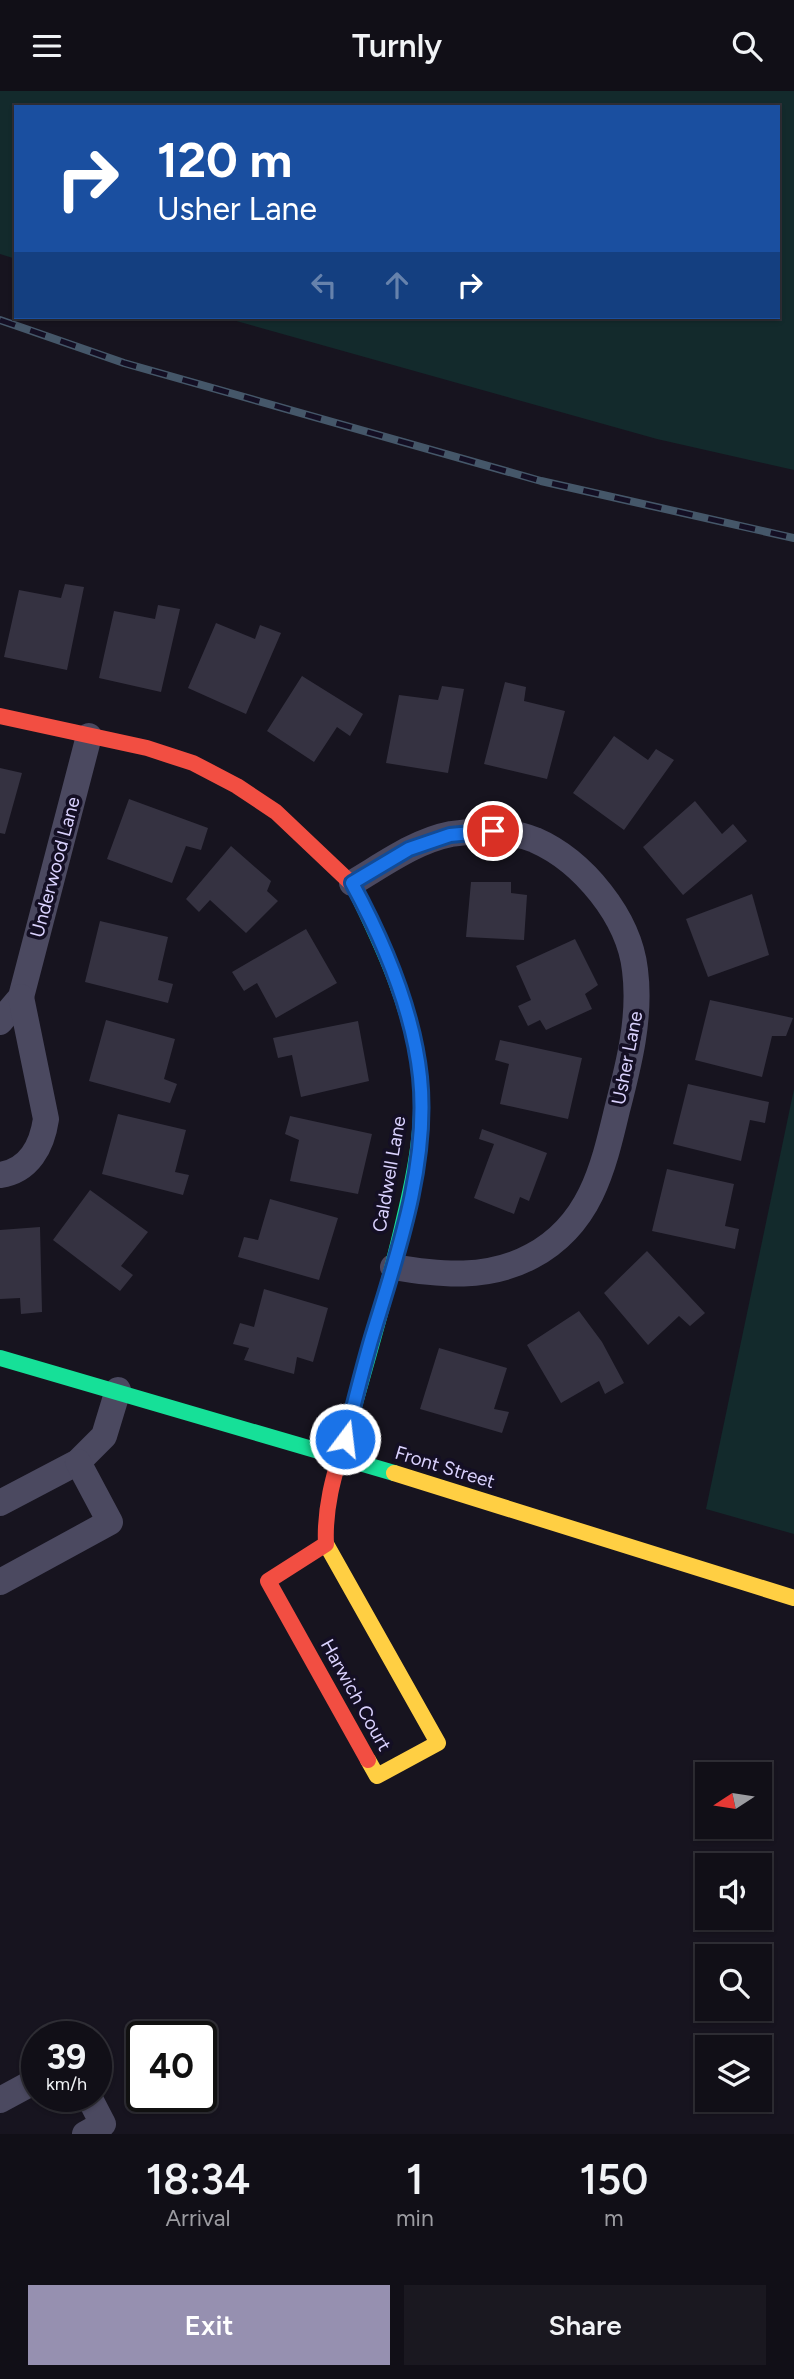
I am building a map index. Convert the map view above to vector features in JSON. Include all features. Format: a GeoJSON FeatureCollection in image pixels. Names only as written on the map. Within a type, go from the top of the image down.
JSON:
{"type":"FeatureCollection","features":[{"type":"Feature","properties":{"kind":"street","name":"Caldwell Lane"},"geometry":{"type":"LineString","coordinates":[[0,716],[147,748],[193,763],[237,786],[276,811],[352,883],[388,957],[407,1016],[420,1076],[421,1126],[412,1184],[393,1268],[340,1456]]}},
{"type":"Feature","properties":{"kind":"street","name":"Underwood Lane"},"geometry":{"type":"LineString","coordinates":[[0,1022],[21,997],[89,736]]}},
{"type":"Feature","properties":{"kind":"street","name":"Usher Lane"},"geometry":{"type":"LineString","coordinates":[[352,883],[409,849],[450,835],[493,831],[535,840],[571,863],[600,891],[625,933],[635,967],[638,1008],[632,1047],[602,1174],[585,1206],[564,1233],[534,1255],[504,1268],[439,1275],[393,1268]]}},
{"type":"Feature","properties":{"kind":"street","name":"Underwood Lane"},"geometry":{"type":"LineString","coordinates":[[0,1175],[22,1166],[35,1154],[43,1138],[46,1119],[21,997]]}},
{"type":"Feature","properties":{"kind":"street","name":"Front Street"},"geometry":{"type":"LineString","coordinates":[[0,1358],[340,1456],[794,1598]]}},
{"type":"Feature","properties":{"kind":"street"},"geometry":{"type":"LineString","coordinates":[[0,1503],[78,1462],[104,1436],[118,1390]]}},
{"type":"Feature","properties":{"kind":"street"},"geometry":{"type":"LineString","coordinates":[[326,1544],[325,1518],[340,1456]]}},
{"type":"Feature","properties":{"kind":"street"},"geometry":{"type":"LineString","coordinates":[[0,1582],[110,1522],[78,1462]]}},
{"type":"Feature","properties":{"kind":"street","name":"Harwich Court"},"geometry":{"type":"LineString","coordinates":[[326,1544],[438,1743],[377,1776],[268,1581],[326,1544]]}},
{"type":"Feature","properties":{"kind":"street"},"geometry":{"type":"LineString","coordinates":[[0,2100],[21,2089]]}},
{"type":"Feature","properties":{"kind":"street"},"geometry":{"type":"LineString","coordinates":[[85,2134],[103,2124],[97,2112]]}},
{"type":"Feature","properties":{"kind":"green space"},"geometry":{"type":"Polygon","coordinates":[[[0,91],[794,91],[794,470],[657,439],[229,319],[780,319],[780,105],[14,105],[14,258],[0,254],[0,91]]]}},
{"type":"Feature","properties":{"kind":"green space"},"geometry":{"type":"Polygon","coordinates":[[[794,1089],[794,1534],[706,1509],[794,1089]]]}},
{"type":"Feature","properties":{"kind":"building"},"geometry":{"type":"Polygon","coordinates":[[[65,584],[84,587],[67,670],[4,657],[19,590],[61,598],[65,584]]]}},
{"type":"Feature","properties":{"kind":"building"},"geometry":{"type":"Polygon","coordinates":[[[158,605],[180,609],[161,692],[99,678],[114,611],[155,619],[158,605]]]}},
{"type":"Feature","properties":{"kind":"building"},"geometry":{"type":"Polygon","coordinates":[[[216,623],[255,639],[260,625],[281,633],[246,714],[188,688],[216,623]]]}},
{"type":"Feature","properties":{"kind":"building"},"geometry":{"type":"Polygon","coordinates":[[[302,676],[363,714],[350,736],[337,727],[314,762],[267,731],[302,676]]]}},
{"type":"Feature","properties":{"kind":"building"},"geometry":{"type":"Polygon","coordinates":[[[505,682],[526,687],[524,701],[565,711],[547,779],[484,764],[505,682]]]}},
{"type":"Feature","properties":{"kind":"building"},"geometry":{"type":"Polygon","coordinates":[[[442,686],[464,689],[448,773],[386,763],[399,695],[438,700],[442,686]]]}},
{"type":"Feature","properties":{"kind":"building"},"geometry":{"type":"Polygon","coordinates":[[[614,736],[648,760],[656,749],[674,760],[624,830],[573,793],[614,736]]]}},
{"type":"Feature","properties":{"kind":"building"},"geometry":{"type":"Polygon","coordinates":[[[0,768],[22,773],[5,834],[0,833],[0,768]]]}},
{"type":"Feature","properties":{"kind":"building"},"geometry":{"type":"Polygon","coordinates":[[[129,799],[208,828],[201,850],[186,846],[172,883],[107,859],[129,799]]]}},
{"type":"Feature","properties":{"kind":"building"},"geometry":{"type":"Polygon","coordinates":[[[695,801],[722,834],[733,824],[747,841],[683,895],[643,847],[695,801]]]}},
{"type":"Feature","properties":{"kind":"building"},"geometry":{"type":"Polygon","coordinates":[[[231,846],[271,881],[267,891],[278,901],[246,933],[210,900],[199,912],[186,899],[231,846]]]}},
{"type":"Feature","properties":{"kind":"building"},"geometry":{"type":"Polygon","coordinates":[[[471,882],[511,882],[511,893],[527,895],[524,940],[466,937],[471,882]]]}},
{"type":"Feature","properties":{"kind":"building"},"geometry":{"type":"Polygon","coordinates":[[[752,894],[769,955],[708,977],[686,919],[752,894]]]}},
{"type":"Feature","properties":{"kind":"building"},"geometry":{"type":"Polygon","coordinates":[[[100,921],[168,937],[158,980],[173,984],[168,1003],[85,982],[100,921]]]}},
{"type":"Feature","properties":{"kind":"building"},"geometry":{"type":"Polygon","coordinates":[[[306,929],[337,983],[276,1018],[257,983],[244,991],[232,972],[306,929]]]}},
{"type":"Feature","properties":{"kind":"building"},"geometry":{"type":"Polygon","coordinates":[[[575,939],[598,985],[585,994],[592,1009],[546,1030],[540,1020],[528,1026],[518,1006],[531,1000],[516,966],[575,939]]]}},
{"type":"Feature","properties":{"kind":"building"},"geometry":{"type":"Polygon","coordinates":[[[710,1000],[793,1018],[786,1036],[772,1036],[762,1077],[695,1060],[710,1000]]]}},
{"type":"Feature","properties":{"kind":"building"},"geometry":{"type":"Polygon","coordinates":[[[106,1020],[175,1039],[164,1079],[177,1084],[170,1103],[89,1081],[106,1020]]]}},
{"type":"Feature","properties":{"kind":"building"},"geometry":{"type":"Polygon","coordinates":[[[358,1021],[369,1081],[301,1097],[292,1055],[278,1058],[273,1038],[358,1021]]]}},
{"type":"Feature","properties":{"kind":"building"},"geometry":{"type":"Polygon","coordinates":[[[500,1040],[582,1058],[568,1119],[500,1104],[509,1064],[495,1060],[500,1040]]]}},
{"type":"Feature","properties":{"kind":"building"},"geometry":{"type":"Polygon","coordinates":[[[688,1084],[769,1102],[765,1123],[750,1120],[741,1161],[673,1144],[688,1084]]]}},
{"type":"Feature","properties":{"kind":"building"},"geometry":{"type":"Polygon","coordinates":[[[118,1114],[186,1130],[175,1172],[189,1175],[183,1195],[102,1174],[118,1114]]]}},
{"type":"Feature","properties":{"kind":"building"},"geometry":{"type":"Polygon","coordinates":[[[290,1116],[372,1134],[358,1194],[290,1181],[299,1140],[285,1134],[290,1116]]]}},
{"type":"Feature","properties":{"kind":"building"},"geometry":{"type":"Polygon","coordinates":[[[482,1129],[547,1153],[529,1201],[520,1197],[514,1214],[474,1198],[494,1144],[479,1139],[482,1129]]]}},
{"type":"Feature","properties":{"kind":"building"},"geometry":{"type":"Polygon","coordinates":[[[667,1169],[734,1184],[725,1226],[739,1229],[735,1249],[652,1231],[667,1169]]]}},
{"type":"Feature","properties":{"kind":"building"},"geometry":{"type":"Polygon","coordinates":[[[90,1190],[148,1232],[121,1266],[133,1275],[120,1291],[53,1240],[90,1190]]]}},
{"type":"Feature","properties":{"kind":"building"},"geometry":{"type":"Polygon","coordinates":[[[270,1199],[338,1218],[319,1280],[238,1257],[244,1237],[258,1240],[270,1199]]]}},
{"type":"Feature","properties":{"kind":"building"},"geometry":{"type":"Polygon","coordinates":[[[40,1227],[42,1312],[21,1314],[20,1298],[0,1299],[0,1230],[40,1227]]]}},
{"type":"Feature","properties":{"kind":"building"},"geometry":{"type":"Polygon","coordinates":[[[647,1251],[705,1313],[690,1326],[679,1316],[648,1345],[604,1293],[647,1251]]]}},
{"type":"Feature","properties":{"kind":"building"},"geometry":{"type":"Polygon","coordinates":[[[264,1289],[328,1308],[313,1362],[297,1357],[294,1374],[244,1360],[249,1348],[233,1344],[240,1323],[254,1327],[264,1289]]]}},
{"type":"Feature","properties":{"kind":"building"},"geometry":{"type":"Polygon","coordinates":[[[579,1311],[602,1342],[624,1383],[605,1394],[599,1381],[561,1403],[527,1345],[579,1311]]]}},
{"type":"Feature","properties":{"kind":"building"},"geometry":{"type":"Polygon","coordinates":[[[439,1348],[507,1368],[494,1409],[509,1412],[502,1433],[420,1409],[439,1348]]]}},
{"type":"Feature","properties":{"kind":"railway"},"geometry":{"type":"LineString","coordinates":[[0,320],[124,363],[541,481],[794,538]]}},
{"type":"Feature","properties":{"kind":"traffic: fast"},"geometry":{"type":"LineString","coordinates":[[347,1431],[408,1202],[418,1148],[421,1112],[416,1051],[403,1002],[385,954],[353,885]]}},
{"type":"Feature","properties":{"kind":"traffic: fast"},"geometry":{"type":"LineString","coordinates":[[0,1358],[394,1473]]}},
{"type":"Feature","properties":{"kind":"traffic: slow"},"geometry":{"type":"LineString","coordinates":[[394,1473],[794,1598]]}},
{"type":"Feature","properties":{"kind":"traffic: slow"},"geometry":{"type":"LineString","coordinates":[[326,1544],[438,1743],[377,1776],[368,1760]]}},
{"type":"Feature","properties":{"kind":"traffic: jam"},"geometry":{"type":"LineString","coordinates":[[0,716],[147,748],[193,763],[237,786],[276,812],[353,885]]}},
{"type":"Feature","properties":{"kind":"traffic: jam"},"geometry":{"type":"LineString","coordinates":[[347,1431],[329,1501],[326,1544],[268,1581],[368,1760]]}},
{"type":"Feature","properties":{"kind":"route"},"geometry":{"type":"LineString","coordinates":[[345,1439],[393,1268],[412,1184],[421,1126],[420,1076],[407,1016],[388,957],[352,883],[409,849],[450,835],[493,831]]}}]}
